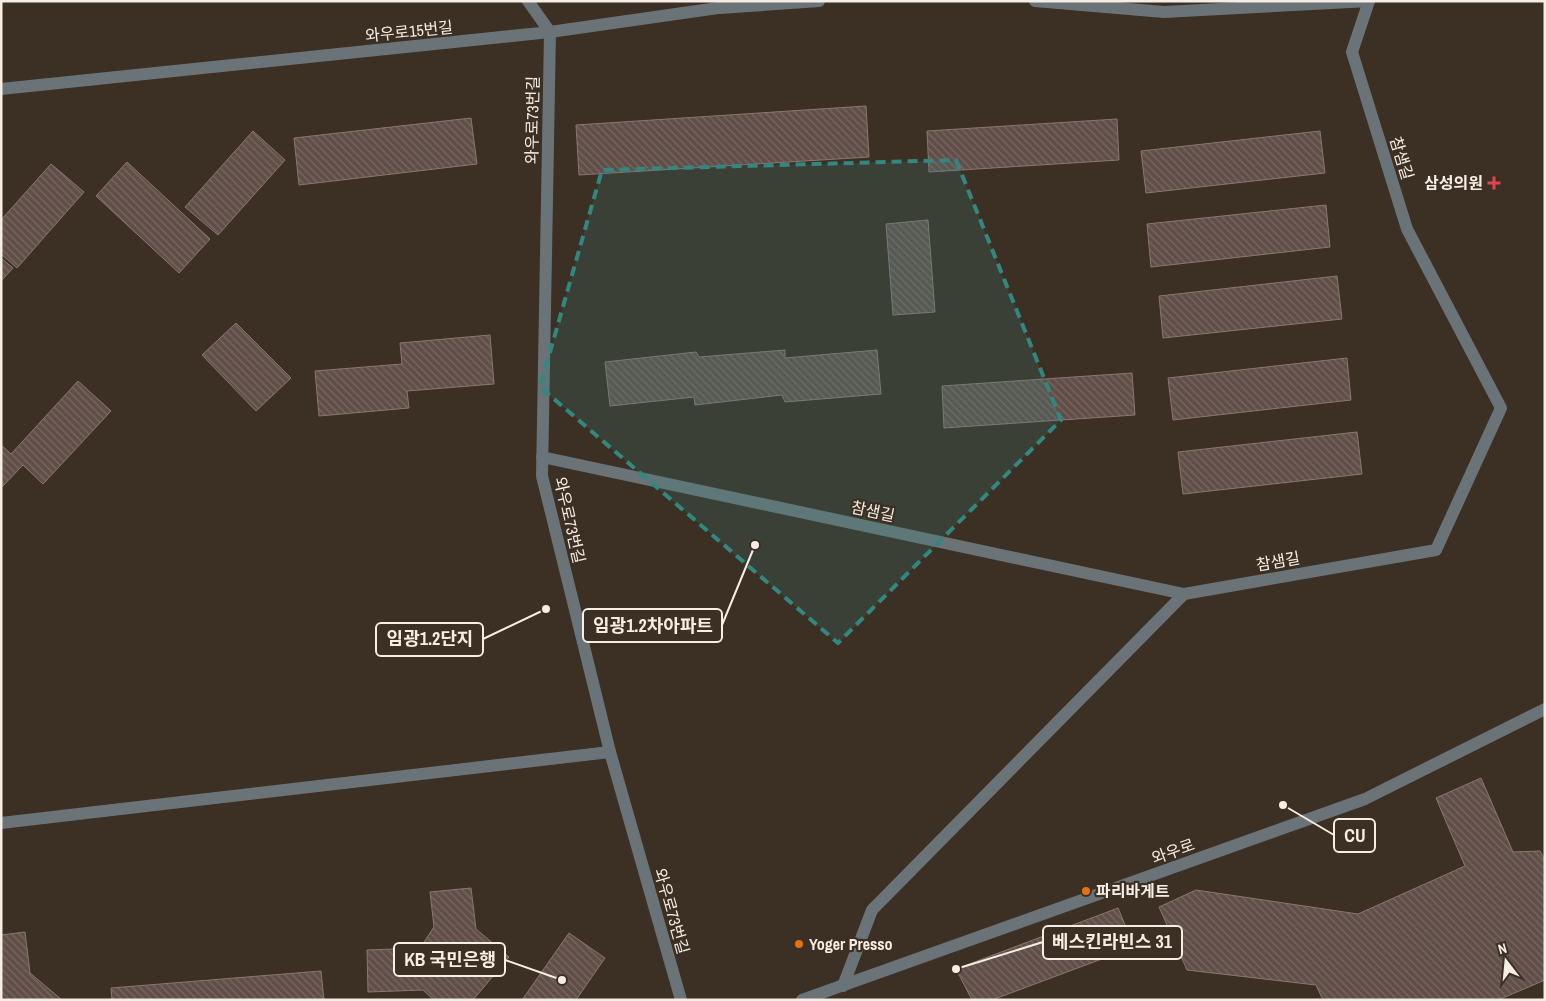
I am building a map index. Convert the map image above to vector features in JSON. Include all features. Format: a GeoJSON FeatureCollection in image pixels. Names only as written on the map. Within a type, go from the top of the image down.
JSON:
{"type":"FeatureCollection","features":[{"type":"Feature","properties":{"kind":"street"},"geometry":{"type":"LineString","coordinates":[[528,1],[550,32]]}},
{"type":"Feature","properties":{"kind":"street"},"geometry":{"type":"LineString","coordinates":[[718,8],[734,1]]}},
{"type":"Feature","properties":{"kind":"street","name":"와우로15번길"},"geometry":{"type":"LineString","coordinates":[[1,89],[550,32],[718,8],[819,1]]}},
{"type":"Feature","properties":{"kind":"street"},"geometry":{"type":"LineString","coordinates":[[1034,1],[1164,12],[1369,1]]}},
{"type":"Feature","properties":{"kind":"street","name":"참샘길"},"geometry":{"type":"LineString","coordinates":[[542,457],[1184,594],[1436,550],[1501,408],[1407,229],[1352,52],[1369,1]]}},
{"type":"Feature","properties":{"kind":"street","name":"와우로73번길"},"geometry":{"type":"LineString","coordinates":[[550,32],[542,476],[610,752],[681,1000]]}},
{"type":"Feature","properties":{"kind":"street"},"geometry":{"type":"LineString","coordinates":[[843,986],[872,910],[1184,594]]}},
{"type":"Feature","properties":{"kind":"street","name":"와우로"},"geometry":{"type":"LineString","coordinates":[[802,1000],[1364,799],[1545,709]]}},
{"type":"Feature","properties":{"kind":"street"},"geometry":{"type":"LineString","coordinates":[[1,823],[610,752]]}},
{"type":"Feature","properties":{"kind":"highlighted area"},"geometry":{"type":"Polygon","coordinates":[[[956,160],[1061,420],[838,643],[540,387],[602,170],[956,160]]]}},
{"type":"Feature","properties":{"kind":"building"},"geometry":{"type":"Polygon","coordinates":[[[866,106],[869,157],[579,175],[576,125],[866,106]]]}},
{"type":"Feature","properties":{"kind":"building"},"geometry":{"type":"Polygon","coordinates":[[[471,118],[477,164],[299,185],[294,138],[471,118]]]}},
{"type":"Feature","properties":{"kind":"building"},"geometry":{"type":"Polygon","coordinates":[[[1117,119],[1119,160],[929,172],[927,131],[1117,119]]]}},
{"type":"Feature","properties":{"kind":"building"},"geometry":{"type":"Polygon","coordinates":[[[253,131],[285,160],[218,235],[185,207],[253,131]]]}},
{"type":"Feature","properties":{"kind":"building"},"geometry":{"type":"Polygon","coordinates":[[[1320,131],[1325,173],[1146,193],[1141,151],[1320,131]]]}},
{"type":"Feature","properties":{"kind":"building"},"geometry":{"type":"Polygon","coordinates":[[[127,162],[210,239],[179,273],[96,196],[127,162]]]}},
{"type":"Feature","properties":{"kind":"building"},"geometry":{"type":"Polygon","coordinates":[[[51,164],[84,192],[17,268],[1,254],[1,220],[51,164]]]}},
{"type":"Feature","properties":{"kind":"building"},"geometry":{"type":"Polygon","coordinates":[[[1326,205],[1330,247],[1151,267],[1147,224],[1326,205]]]}},
{"type":"Feature","properties":{"kind":"building"},"geometry":{"type":"Polygon","coordinates":[[[928,220],[935,312],[893,315],[886,224],[928,220]]]}},
{"type":"Feature","properties":{"kind":"building"},"geometry":{"type":"Polygon","coordinates":[[[1,258],[13,268],[1,281],[1,258]]]}},
{"type":"Feature","properties":{"kind":"building"},"geometry":{"type":"Polygon","coordinates":[[[1337,276],[1342,319],[1163,338],[1159,296],[1337,276]]]}},
{"type":"Feature","properties":{"kind":"building"},"geometry":{"type":"Polygon","coordinates":[[[236,323],[291,378],[256,411],[202,355],[236,323]]]}},
{"type":"Feature","properties":{"kind":"building"},"geometry":{"type":"Polygon","coordinates":[[[490,335],[494,384],[407,391],[409,408],[319,416],[315,371],[402,364],[400,343],[490,335]]]}},
{"type":"Feature","properties":{"kind":"building"},"geometry":{"type":"Polygon","coordinates":[[[785,350],[785,358],[877,350],[881,394],[785,402],[782,395],[695,405],[694,397],[610,406],[605,362],[696,352],[699,357],[785,350]]]}},
{"type":"Feature","properties":{"kind":"building"},"geometry":{"type":"Polygon","coordinates":[[[1347,358],[1351,400],[1173,420],[1168,378],[1347,358]]]}},
{"type":"Feature","properties":{"kind":"building"},"geometry":{"type":"Polygon","coordinates":[[[1132,373],[1135,415],[944,428],[942,386],[1132,373]]]}},
{"type":"Feature","properties":{"kind":"building"},"geometry":{"type":"Polygon","coordinates":[[[78,381],[111,411],[43,484],[23,465],[1,488],[1,445],[11,454],[78,381]]]}},
{"type":"Feature","properties":{"kind":"building"},"geometry":{"type":"Polygon","coordinates":[[[1357,432],[1362,474],[1183,494],[1178,452],[1357,432]]]}},
{"type":"Feature","properties":{"kind":"building"},"geometry":{"type":"Polygon","coordinates":[[[1481,778],[1513,852],[1540,851],[1545,861],[1545,980],[1498,1000],[1323,1000],[1316,985],[1187,970],[1159,907],[1196,890],[1358,914],[1465,866],[1436,798],[1481,778]]]}},
{"type":"Feature","properties":{"kind":"building"},"geometry":{"type":"Polygon","coordinates":[[[471,888],[476,929],[509,957],[473,1000],[434,1000],[423,990],[368,992],[367,950],[420,948],[434,927],[430,892],[471,888]]]}},
{"type":"Feature","properties":{"kind":"building"},"geometry":{"type":"Polygon","coordinates":[[[1118,908],[1134,947],[992,1000],[972,1000],[956,969],[1118,908]]]}},
{"type":"Feature","properties":{"kind":"building"},"geometry":{"type":"Polygon","coordinates":[[[25,932],[30,973],[62,1000],[1,1000],[1,935],[25,932]]]}},
{"type":"Feature","properties":{"kind":"building"},"geometry":{"type":"Polygon","coordinates":[[[569,933],[605,958],[576,1000],[522,1000],[569,933]]]}},
{"type":"Feature","properties":{"kind":"building"},"geometry":{"type":"Polygon","coordinates":[[[321,971],[324,1000],[112,1000],[111,988],[321,971]]]}},
{"type":"Feature","properties":{"kind":"place","name":"삼성의원"},"geometry":{"type":"Point","coordinates":[1494,183]}},
{"type":"Feature","properties":{"kind":"place","name":"임광1.2차아파트"},"geometry":{"type":"Point","coordinates":[755,545]}},
{"type":"Feature","properties":{"kind":"place","name":"임광1.2단지"},"geometry":{"type":"Point","coordinates":[546,609]}},
{"type":"Feature","properties":{"kind":"place","name":"CU"},"geometry":{"type":"Point","coordinates":[1283,805]}},
{"type":"Feature","properties":{"kind":"place","name":"파리바게트"},"geometry":{"type":"Point","coordinates":[1086,891]}},
{"type":"Feature","properties":{"kind":"place","name":"Yoger Presso"},"geometry":{"type":"Point","coordinates":[799,944]}},
{"type":"Feature","properties":{"kind":"place","name":"베스킨라빈스 31"},"geometry":{"type":"Point","coordinates":[956,969]}},
{"type":"Feature","properties":{"kind":"place","name":"KB 국민은행"},"geometry":{"type":"Point","coordinates":[562,980]}}]}
